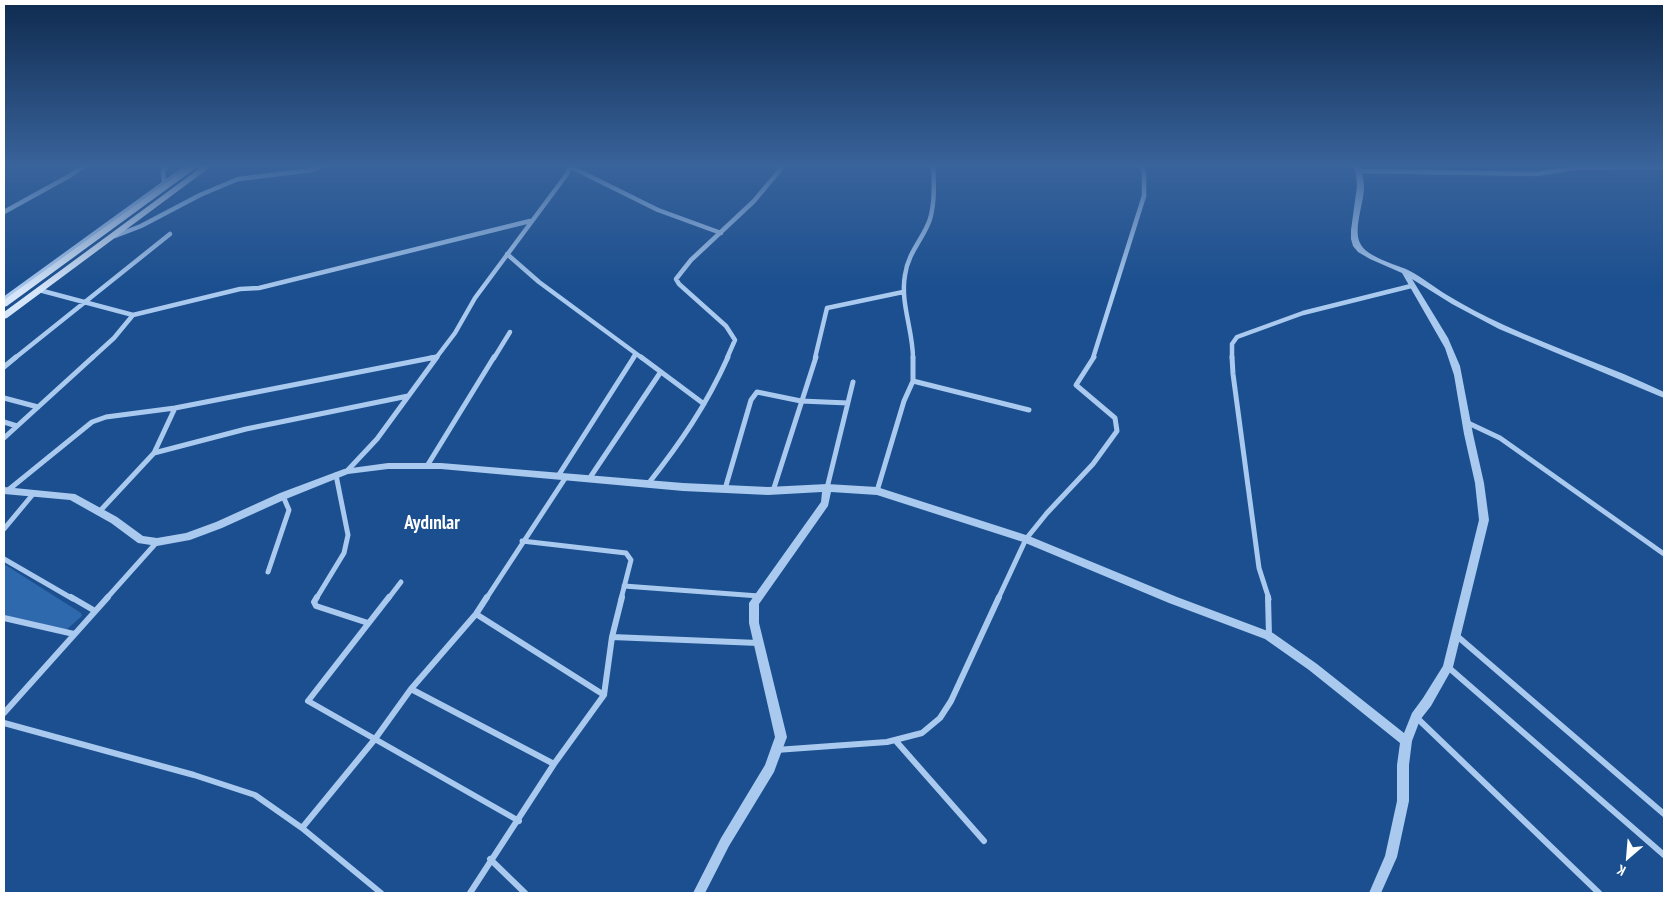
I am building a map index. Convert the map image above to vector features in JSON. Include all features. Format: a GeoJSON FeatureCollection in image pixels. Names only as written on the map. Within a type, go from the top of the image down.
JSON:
{"type":"FeatureCollection","features":[{"type":"Feature","properties":{"kind":"main road"},"geometry":{"type":"LineString","coordinates":[[4,304],[134,207]]}},
{"type":"Feature","properties":{"kind":"main road"},"geometry":{"type":"LineString","coordinates":[[4,316],[152,207]]}},
{"type":"Feature","properties":{"kind":"street"},"geometry":{"type":"LineString","coordinates":[[4,299],[132,207]]}},
{"type":"Feature","properties":{"kind":"street"},"geometry":{"type":"LineString","coordinates":[[110,238],[142,226],[178,207]]}},
{"type":"Feature","properties":{"kind":"street"},"geometry":{"type":"LineString","coordinates":[[346,471],[377,439],[455,333],[475,298],[541,207]]}},
{"type":"Feature","properties":{"kind":"street"},"geometry":{"type":"LineString","coordinates":[[652,207],[721,233]]}},
{"type":"Feature","properties":{"kind":"street"},"geometry":{"type":"LineString","coordinates":[[648,485],[686,435],[716,384],[735,340],[726,326],[679,284],[676,279],[684,266],[747,207]]}},
{"type":"Feature","properties":{"kind":"street"},"geometry":{"type":"LineString","coordinates":[[877,492],[904,401],[913,381],[913,349],[903,292],[905,273],[911,253],[930,218],[931,207]]}},
{"type":"Feature","properties":{"kind":"street"},"geometry":{"type":"LineString","coordinates":[[776,750],[895,740],[922,733],[940,718],[955,692],[1026,539],[1047,513],[1094,464],[1117,431],[1115,418],[1081,392],[1076,385],[1081,375],[1097,355],[1098,340],[1141,207]]}},
{"type":"Feature","properties":{"kind":"street"},"geometry":{"type":"LineString","coordinates":[[1359,207],[1354,235],[1357,246],[1368,255],[1404,272],[1478,315],[1538,344],[1616,373],[1664,395]]}},
{"type":"Feature","properties":{"kind":"street"},"geometry":{"type":"LineString","coordinates":[[38,290],[84,304],[133,315],[240,289],[259,288],[530,221]]}},
{"type":"Feature","properties":{"kind":"street"},"geometry":{"type":"LineString","coordinates":[[4,367],[170,234]]}},
{"type":"Feature","properties":{"kind":"street"},"geometry":{"type":"LineString","coordinates":[[507,254],[539,282],[634,355],[704,404]]}},
{"type":"Feature","properties":{"kind":"street"},"geometry":{"type":"LineString","coordinates":[[1375,893],[1391,857],[1403,801],[1403,765],[1406,741],[1416,717],[1448,667],[1484,520],[1484,503],[1457,372],[1449,347],[1404,272]]}},
{"type":"Feature","properties":{"kind":"street"},"geometry":{"type":"LineString","coordinates":[[1270,636],[1270,602],[1259,568],[1233,374],[1232,344],[1237,336],[1303,313],[1411,286]]}},
{"type":"Feature","properties":{"kind":"street"},"geometry":{"type":"LineString","coordinates":[[773,491],[801,400],[821,344],[827,308],[903,292]]}},
{"type":"Feature","properties":{"kind":"street"},"geometry":{"type":"LineString","coordinates":[[4,438],[114,338],[133,315]]}},
{"type":"Feature","properties":{"kind":"street"},"geometry":{"type":"LineString","coordinates":[[427,466],[510,332]]}},
{"type":"Feature","properties":{"kind":"street"},"geometry":{"type":"LineString","coordinates":[[302,828],[375,739],[411,689],[476,614],[562,477],[634,355]]}},
{"type":"Feature","properties":{"kind":"street"},"geometry":{"type":"LineString","coordinates":[[5,491],[92,422],[106,417],[175,408],[437,357]]}},
{"type":"Feature","properties":{"kind":"street"},"geometry":{"type":"LineString","coordinates":[[589,479],[660,373]]}},
{"type":"Feature","properties":{"kind":"street"},"geometry":{"type":"LineString","coordinates":[[913,381],[1029,410]]}},
{"type":"Feature","properties":{"kind":"street"},"geometry":{"type":"LineString","coordinates":[[699,893],[725,842],[770,768],[781,737],[754,623],[754,603],[826,503],[827,488],[853,382]]}},
{"type":"Feature","properties":{"kind":"street"},"geometry":{"type":"LineString","coordinates":[[725,489],[751,400],[757,392],[801,400],[848,403]]}},
{"type":"Feature","properties":{"kind":"street"},"geometry":{"type":"LineString","coordinates":[[154,452],[246,429],[408,396]]}},
{"type":"Feature","properties":{"kind":"street"},"geometry":{"type":"LineString","coordinates":[[4,398],[38,407]]}},
{"type":"Feature","properties":{"kind":"street"},"geometry":{"type":"LineString","coordinates":[[99,512],[154,452],[175,408]]}},
{"type":"Feature","properties":{"kind":"street"},"geometry":{"type":"LineString","coordinates":[[4,422],[18,426]]}},
{"type":"Feature","properties":{"kind":"street"},"geometry":{"type":"LineString","coordinates":[[1466,422],[1500,438],[1664,554]]}},
{"type":"Feature","properties":{"kind":"street"},"geometry":{"type":"LineString","coordinates":[[5,491],[72,497],[99,512],[141,540],[157,542],[187,536],[219,525],[282,496],[346,471],[388,466],[427,466],[648,485],[773,491],[827,488],[877,492],[1026,539],[1173,600],[1270,636],[1313,667],[1406,741]]}},
{"type":"Feature","properties":{"kind":"street"},"geometry":{"type":"LineString","coordinates":[[336,475],[348,534],[344,553],[314,602],[316,606],[368,623]]}},
{"type":"Feature","properties":{"kind":"street"},"geometry":{"type":"LineString","coordinates":[[4,529],[34,493]]}},
{"type":"Feature","properties":{"kind":"street"},"geometry":{"type":"LineString","coordinates":[[268,572],[289,510],[282,496]]}},
{"type":"Feature","properties":{"kind":"street"},"geometry":{"type":"LineString","coordinates":[[470,893],[490,859],[519,821],[554,764],[604,695],[612,637],[631,560],[626,553],[522,541]]}},
{"type":"Feature","properties":{"kind":"street"},"geometry":{"type":"LineString","coordinates":[[4,713],[157,542]]}},
{"type":"Feature","properties":{"kind":"street"},"geometry":{"type":"LineString","coordinates":[[4,559],[95,611]]}},
{"type":"Feature","properties":{"kind":"street"},"geometry":{"type":"LineString","coordinates":[[401,582],[308,701],[519,821]]}},
{"type":"Feature","properties":{"kind":"street"},"geometry":{"type":"LineString","coordinates":[[624,586],[759,596]]}},
{"type":"Feature","properties":{"kind":"street"},"geometry":{"type":"LineString","coordinates":[[476,614],[604,695]]}},
{"type":"Feature","properties":{"kind":"street"},"geometry":{"type":"LineString","coordinates":[[4,618],[74,634]]}},
{"type":"Feature","properties":{"kind":"street"},"geometry":{"type":"LineString","coordinates":[[1457,636],[1664,814]]}},
{"type":"Feature","properties":{"kind":"street"},"geometry":{"type":"LineString","coordinates":[[612,637],[759,643]]}},
{"type":"Feature","properties":{"kind":"street"},"geometry":{"type":"LineString","coordinates":[[1448,667],[1664,855]]}},
{"type":"Feature","properties":{"kind":"street"},"geometry":{"type":"LineString","coordinates":[[411,689],[554,764]]}},
{"type":"Feature","properties":{"kind":"street"},"geometry":{"type":"LineString","coordinates":[[1416,717],[1599,893]]}},
{"type":"Feature","properties":{"kind":"street"},"geometry":{"type":"LineString","coordinates":[[4,723],[194,775],[255,795],[302,828],[381,893]]}},
{"type":"Feature","properties":{"kind":"street"},"geometry":{"type":"LineString","coordinates":[[895,740],[984,841]]}},
{"type":"Feature","properties":{"kind":"street"},"geometry":{"type":"LineString","coordinates":[[490,859],[525,893]]}},
{"type":"Feature","properties":{"kind":"shaded area"},"geometry":{"type":"Polygon","coordinates":[[[4,564],[81,613],[82,616],[66,630],[4,615],[4,564]]]}},
{"type":"Feature","properties":{"kind":"district","name":"Aydınlar"},"geometry":{"type":"Point","coordinates":[432,524]}}]}
